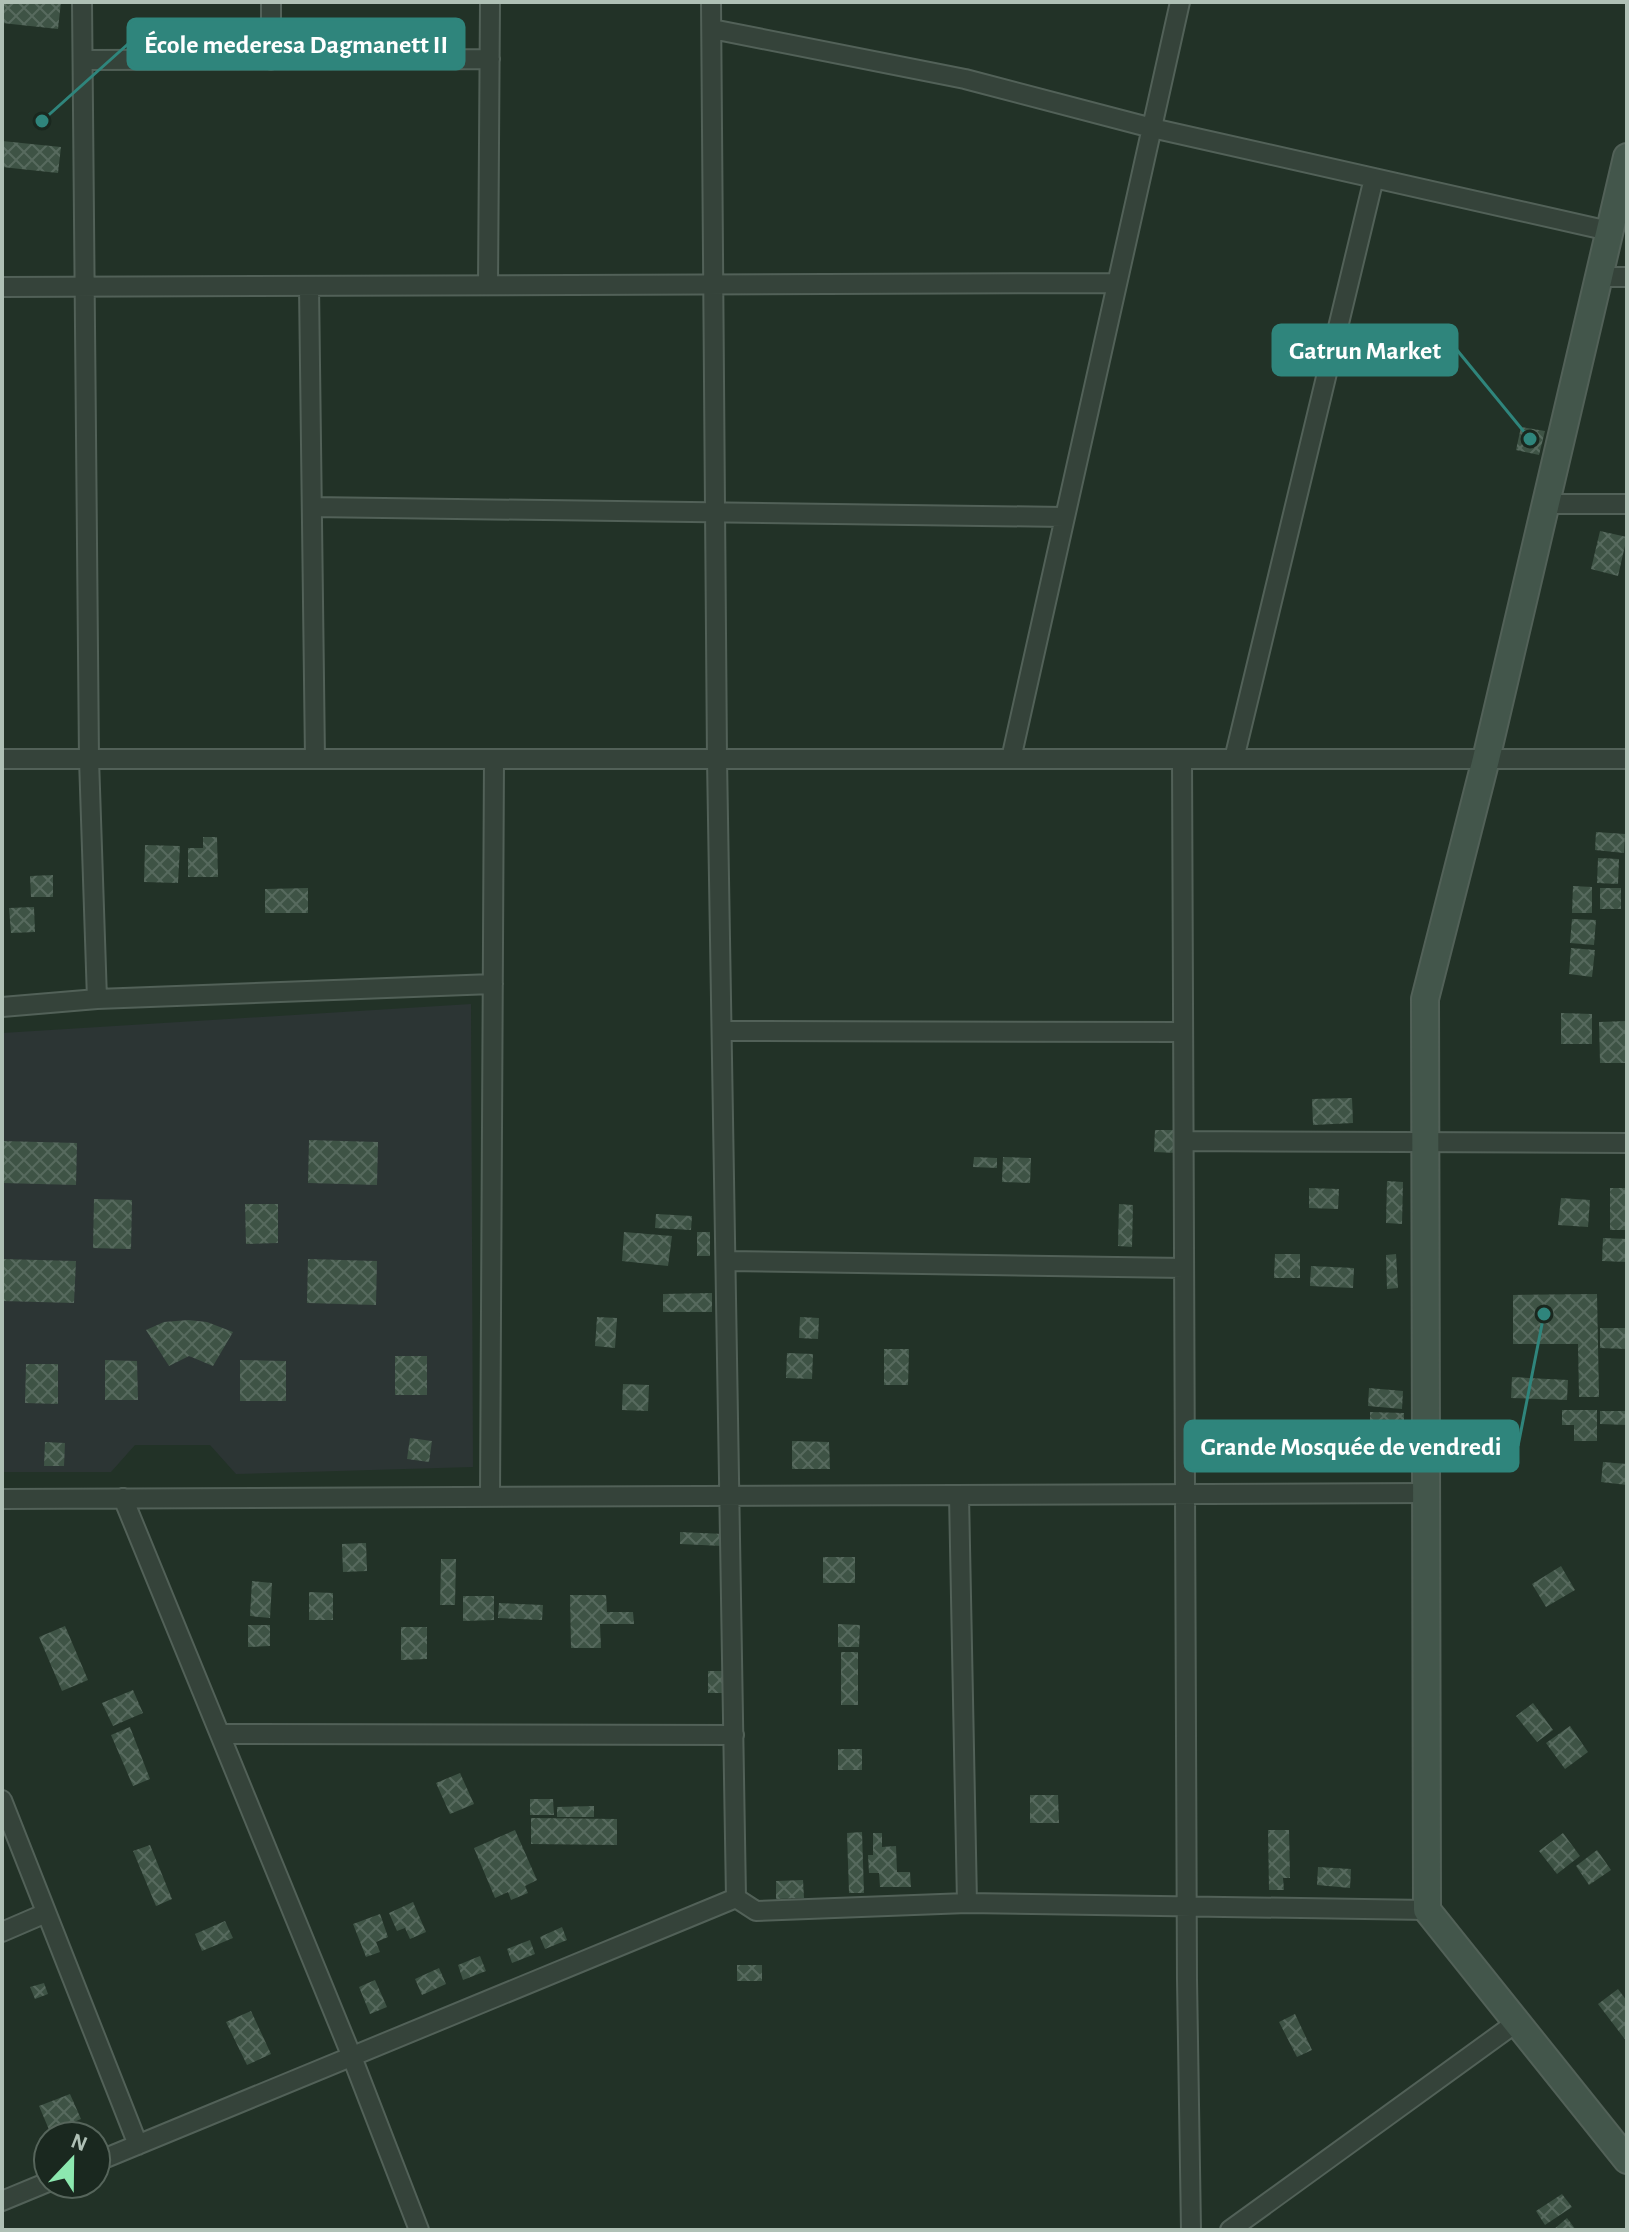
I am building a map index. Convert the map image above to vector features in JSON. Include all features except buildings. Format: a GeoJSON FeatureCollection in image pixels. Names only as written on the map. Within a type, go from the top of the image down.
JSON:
{"type":"FeatureCollection","features":[{"type":"Feature","properties":{"kind":"street"},"geometry":{"type":"LineString","coordinates":[[82,2],[89,759],[97,999]]}},
{"type":"Feature","properties":{"kind":"street"},"geometry":{"type":"LineString","coordinates":[[271,2],[271,60]]}},
{"type":"Feature","properties":{"kind":"street"},"geometry":{"type":"LineString","coordinates":[[488,285],[490,2]]}},
{"type":"Feature","properties":{"kind":"street"},"geometry":{"type":"LineString","coordinates":[[711,2],[717,759],[736,1898]]}},
{"type":"Feature","properties":{"kind":"street"},"geometry":{"type":"LineString","coordinates":[[1011,759],[1180,2]]}},
{"type":"Feature","properties":{"kind":"street"},"geometry":{"type":"LineString","coordinates":[[712,29],[965,79],[1152,128],[1609,231]]}},
{"type":"Feature","properties":{"kind":"street"},"geometry":{"type":"LineString","coordinates":[[83,60],[490,59]]}},
{"type":"Feature","properties":{"kind":"street"},"geometry":{"type":"LineString","coordinates":[[1627,157],[1486,759],[1425,999],[1427,1910],[1627,2160]]}},
{"type":"Feature","properties":{"kind":"street"},"geometry":{"type":"LineString","coordinates":[[1234,759],[1374,178]]}},
{"type":"Feature","properties":{"kind":"street"},"geometry":{"type":"LineString","coordinates":[[1598,277],[1627,277]]}},
{"type":"Feature","properties":{"kind":"street"},"geometry":{"type":"LineString","coordinates":[[2,287],[1116,283]]}},
{"type":"Feature","properties":{"kind":"street"},"geometry":{"type":"LineString","coordinates":[[309,286],[315,759]]}},
{"type":"Feature","properties":{"kind":"street"},"geometry":{"type":"LineString","coordinates":[[1544,504],[1627,504]]}},
{"type":"Feature","properties":{"kind":"street"},"geometry":{"type":"LineString","coordinates":[[312,507],[1064,517]]}},
{"type":"Feature","properties":{"kind":"street"},"geometry":{"type":"LineString","coordinates":[[2,759],[1627,759]]}},
{"type":"Feature","properties":{"kind":"street"},"geometry":{"type":"LineString","coordinates":[[490,1497],[494,759]]}},
{"type":"Feature","properties":{"kind":"street"},"geometry":{"type":"LineString","coordinates":[[1182,759],[1191,2230]]}},
{"type":"Feature","properties":{"kind":"street"},"geometry":{"type":"LineString","coordinates":[[2,1007],[97,999],[493,984]]}},
{"type":"Feature","properties":{"kind":"street"},"geometry":{"type":"LineString","coordinates":[[722,1031],[1183,1032]]}},
{"type":"Feature","properties":{"kind":"street"},"geometry":{"type":"LineString","coordinates":[[1184,1141],[1627,1143]]}},
{"type":"Feature","properties":{"kind":"street"},"geometry":{"type":"LineString","coordinates":[[726,1261],[1184,1268]]}},
{"type":"Feature","properties":{"kind":"street"},"geometry":{"type":"LineString","coordinates":[[2,1499],[1426,1493]]}},
{"type":"Feature","properties":{"kind":"street"},"geometry":{"type":"LineString","coordinates":[[959,1495],[967,1903]]}},
{"type":"Feature","properties":{"kind":"street"},"geometry":{"type":"LineString","coordinates":[[123,1498],[352,2057],[419,2230]]}},
{"type":"Feature","properties":{"kind":"street"},"geometry":{"type":"LineString","coordinates":[[220,1734],[734,1735]]}},
{"type":"Feature","properties":{"kind":"street"},"geometry":{"type":"LineString","coordinates":[[2,1800],[138,2145]]}},
{"type":"Feature","properties":{"kind":"street"},"geometry":{"type":"LineString","coordinates":[[736,1898],[756,1911],[967,1903],[1427,1910]]}},
{"type":"Feature","properties":{"kind":"street"},"geometry":{"type":"LineString","coordinates":[[112,2156],[736,1898]]}},
{"type":"Feature","properties":{"kind":"street"},"geometry":{"type":"LineString","coordinates":[[2,1932],[46,1913]]}},
{"type":"Feature","properties":{"kind":"street"},"geometry":{"type":"LineString","coordinates":[[1230,2230],[1517,2022]]}},
{"type":"Feature","properties":{"kind":"street"},"geometry":{"type":"LineString","coordinates":[[2,2201],[32,2189]]}},
{"type":"Feature","properties":{"kind":"shaded area"},"geometry":{"type":"Polygon","coordinates":[[[471,1004],[473,1467],[236,1474],[210,1445],[135,1445],[111,1472],[2,1472],[2,1033],[471,1004]]]}},
{"type":"Feature","properties":{"kind":"place","name":"École mederesa Dagmanett II"},"geometry":{"type":"Point","coordinates":[42,121]}},
{"type":"Feature","properties":{"kind":"place","name":"Gatrun Market"},"geometry":{"type":"Point","coordinates":[1530,439]}},
{"type":"Feature","properties":{"kind":"place","name":"Grande Mosquée de vendredi"},"geometry":{"type":"Point","coordinates":[1544,1314]}}]}
